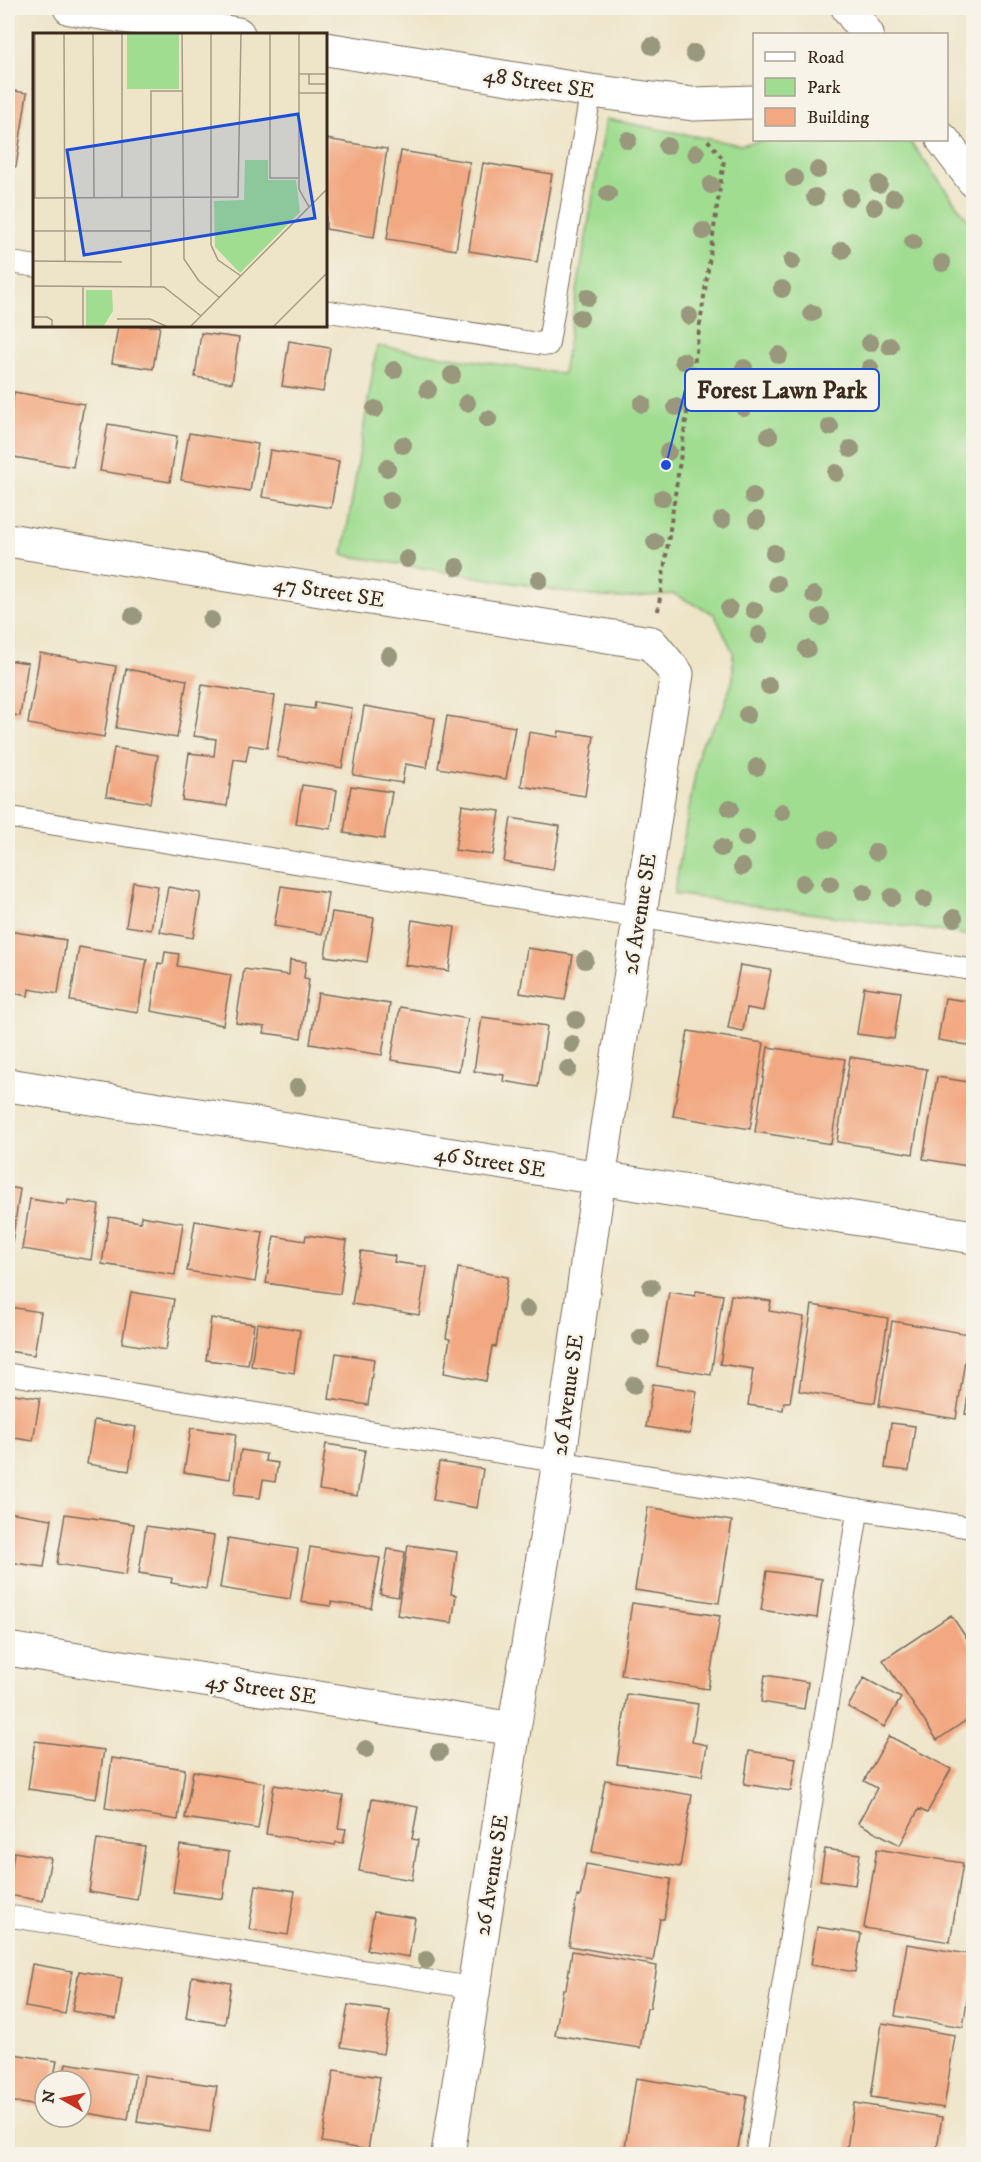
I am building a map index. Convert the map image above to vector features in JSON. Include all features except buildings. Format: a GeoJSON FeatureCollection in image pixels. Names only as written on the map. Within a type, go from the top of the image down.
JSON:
{"type":"FeatureCollection","features":[{"type":"Feature","properties":{"kind":"street"},"geometry":{"type":"LineString","coordinates":[[70,8],[232,33]]}},
{"type":"Feature","properties":{"kind":"street"},"geometry":{"type":"LineString","coordinates":[[848,8],[866,33]]}},
{"type":"Feature","properties":{"kind":"street","name":"48 Street SE"},"geometry":{"type":"LineString","coordinates":[[327,49],[591,91],[693,104],[753,102]]}},
{"type":"Feature","properties":{"kind":"street"},"geometry":{"type":"LineString","coordinates":[[945,141],[974,181]]}},
{"type":"Feature","properties":{"kind":"street","name":"47 Street SE"},"geometry":{"type":"LineString","coordinates":[[8,540],[651,644]]}},
{"type":"Feature","properties":{"kind":"street","name":"26 Avenue SE"},"geometry":{"type":"LineString","coordinates":[[448,2154],[514,1729],[559,1462],[599,1179],[677,674],[651,644]]}},
{"type":"Feature","properties":{"kind":"street","name":"46 Street SE"},"geometry":{"type":"LineString","coordinates":[[8,1085],[974,1237]]}},
{"type":"Feature","properties":{"kind":"street","name":"45 Street SE"},"geometry":{"type":"LineString","coordinates":[[8,1649],[514,1729]]}},
{"type":"Feature","properties":{"kind":"lane"},"geometry":{"type":"LineString","coordinates":[[327,311],[548,345],[591,91]]}},
{"type":"Feature","properties":{"kind":"lane"},"geometry":{"type":"LineString","coordinates":[[8,262],[33,266]]}},
{"type":"Feature","properties":{"kind":"lane"},"geometry":{"type":"LineString","coordinates":[[8,817],[974,970]]}},
{"type":"Feature","properties":{"kind":"lane"},"geometry":{"type":"LineString","coordinates":[[8,1374],[974,1528]]}},
{"type":"Feature","properties":{"kind":"lane"},"geometry":{"type":"LineString","coordinates":[[756,2154],[858,1509]]}},
{"type":"Feature","properties":{"kind":"lane"},"geometry":{"type":"LineString","coordinates":[[8,1916],[475,1988]]}},
{"type":"Feature","properties":{"kind":"path"},"geometry":{"type":"LineString","coordinates":[[651,644],[661,599],[724,160],[694,125],[693,104]]}},
{"type":"Feature","properties":{"kind":"green space"},"geometry":{"type":"Polygon","coordinates":[[[606,119],[740,145],[759,141],[910,141],[973,227],[973,936],[674,894],[700,746],[721,716],[733,679],[733,652],[714,614],[674,594],[621,598],[592,596],[343,555],[377,346],[563,374],[606,119]]]}},
{"type":"Feature","properties":{"kind":"place","name":"Forest Lawn Park"},"geometry":{"type":"Point","coordinates":[666,465]}}]}
